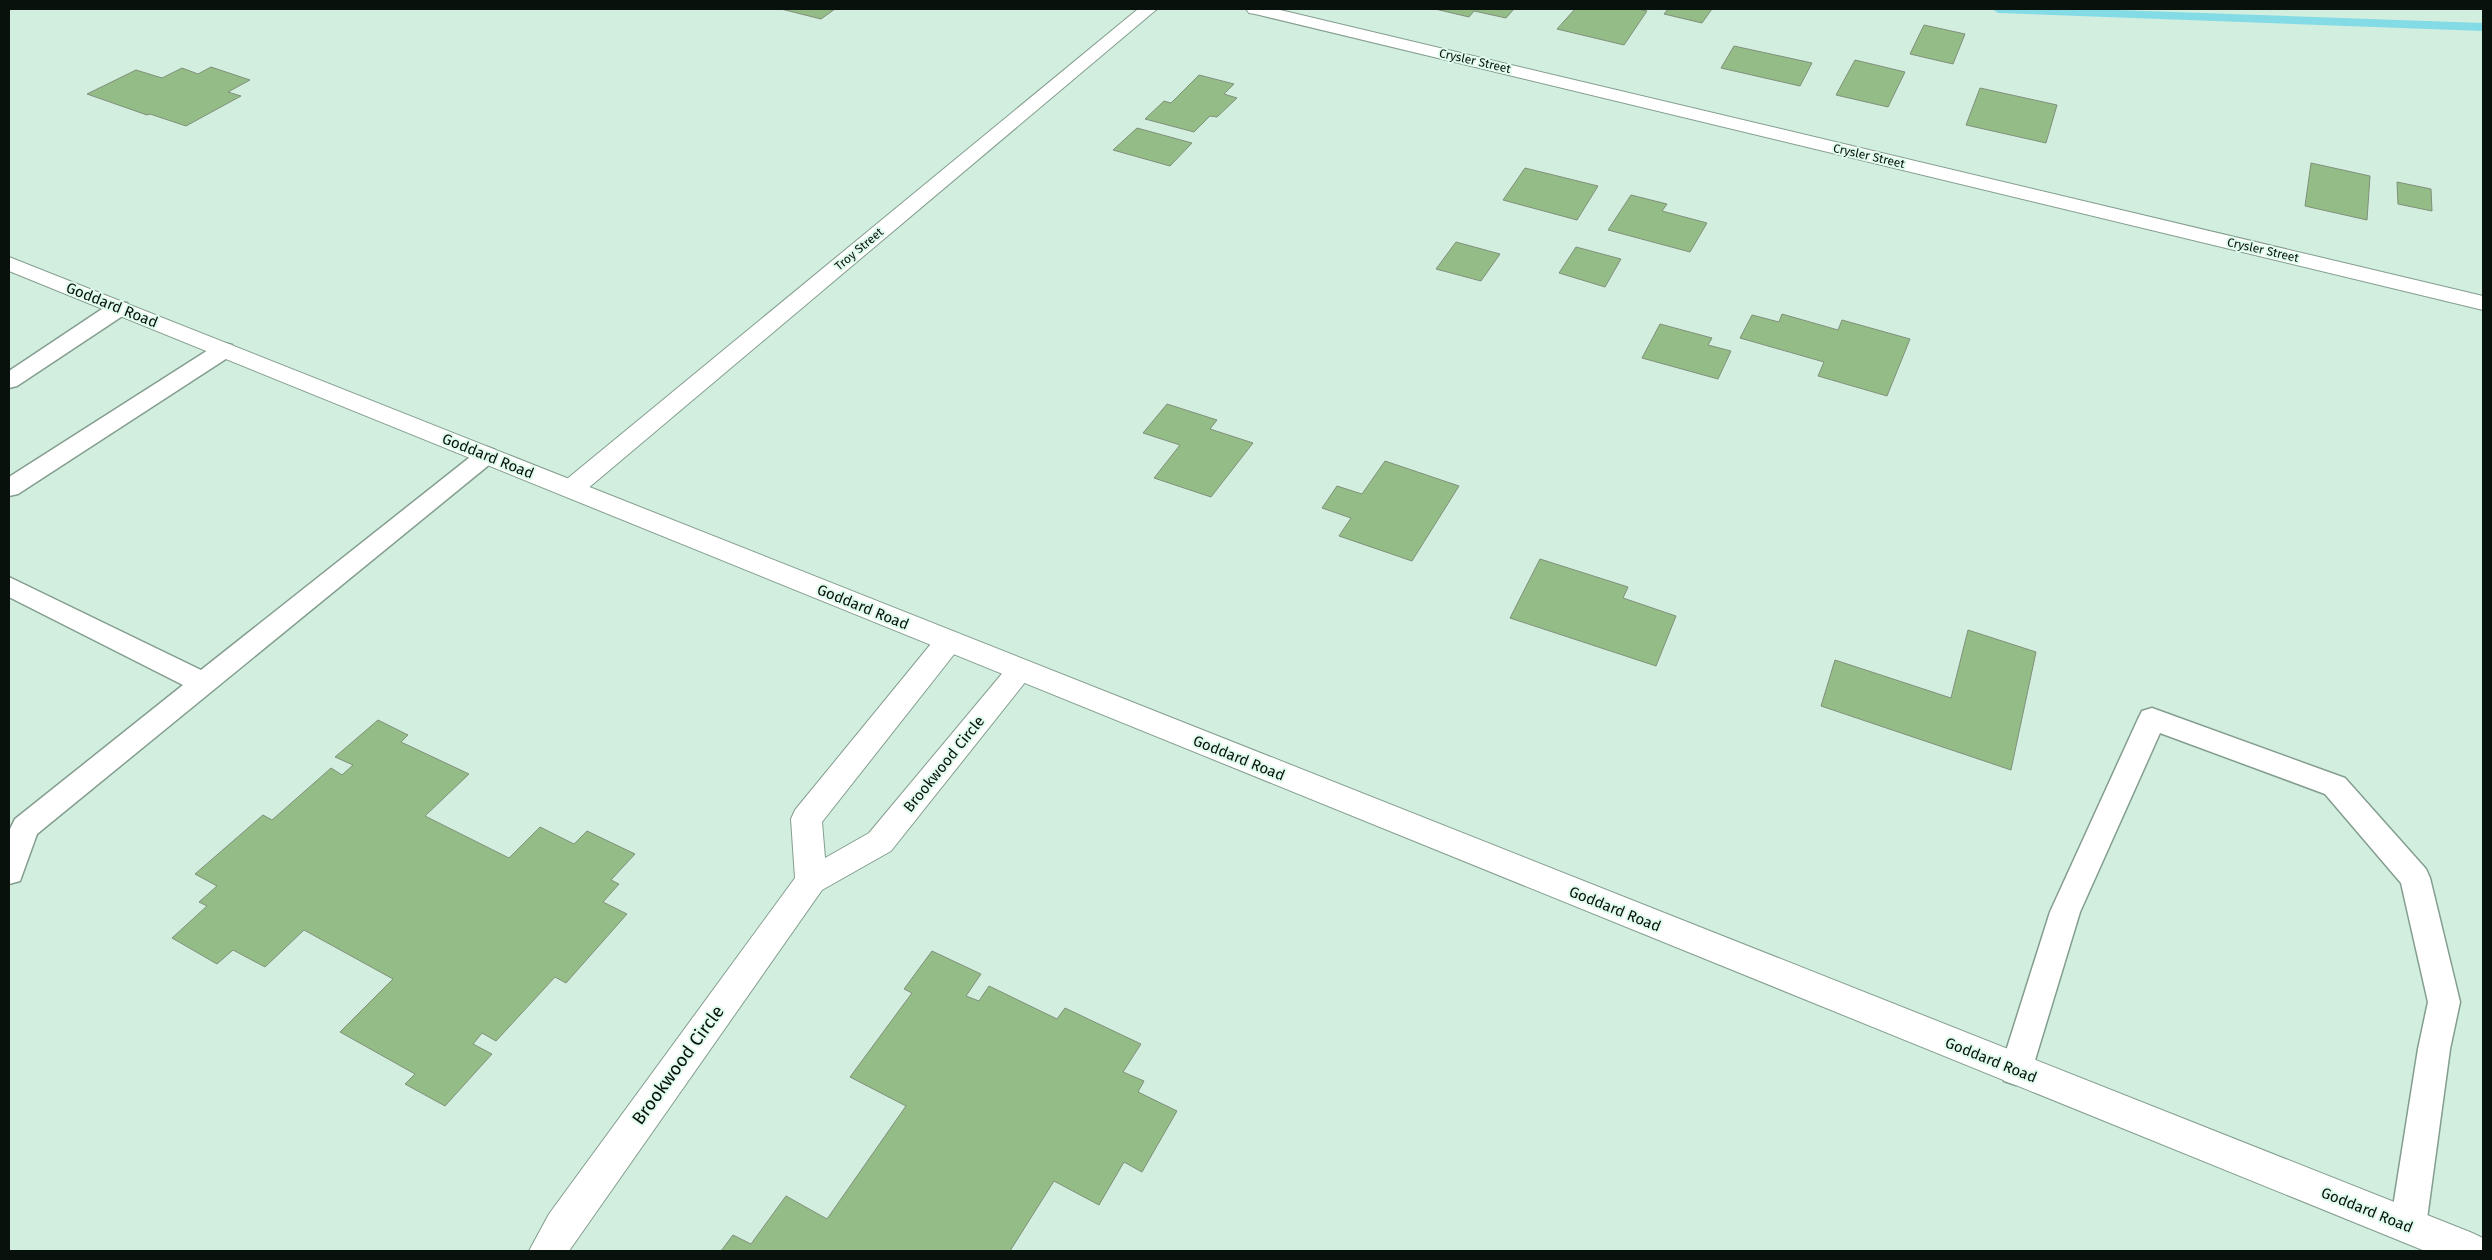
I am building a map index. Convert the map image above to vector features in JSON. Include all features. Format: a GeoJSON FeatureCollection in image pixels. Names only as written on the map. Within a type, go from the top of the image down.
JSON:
{"type":"FeatureCollection","features":[{"type":"Feature","properties":{"kind":"street","name":"Troy Street"},"geometry":{"type":"LineString","coordinates":[[570,489],[1148,9]]}},
{"type":"Feature","properties":{"kind":"street","name":"Crysler Street"},"geometry":{"type":"LineString","coordinates":[[1255,9],[2483,303]]}},
{"type":"Feature","properties":{"kind":"street","name":"Goddard Road"},"geometry":{"type":"LineString","coordinates":[[9,264],[2470,1251]]}},
{"type":"Feature","properties":{"kind":"street"},"geometry":{"type":"LineString","coordinates":[[812,881],[806,819],[949,641]]}},
{"type":"Feature","properties":{"kind":"street","name":"Brookwood Circle"},"geometry":{"type":"LineString","coordinates":[[548,1251],[562,1227],[812,881],[880,842],[1020,671]]}},
{"type":"Feature","properties":{"kind":"lane"},"geometry":{"type":"LineString","coordinates":[[9,381],[119,308]]}},
{"type":"Feature","properties":{"kind":"lane"},"geometry":{"type":"LineString","coordinates":[[9,488],[224,350]]}},
{"type":"Feature","properties":{"kind":"lane"},"geometry":{"type":"LineString","coordinates":[[9,872],[17,823],[203,684],[487,455]]}},
{"type":"Feature","properties":{"kind":"lane"},"geometry":{"type":"LineString","coordinates":[[9,586],[203,684]]}},
{"type":"Feature","properties":{"kind":"lane"},"geometry":{"type":"LineString","coordinates":[[2016,1070],[2065,912],[2152,719],[2334,786],[2416,878],[2444,1002],[2434,1048],[2408,1226]]}},
{"type":"Feature","properties":{"kind":"building"},"geometry":{"type":"Polygon","coordinates":[[[781,9],[835,9],[821,19],[781,9]]]}},
{"type":"Feature","properties":{"kind":"building"},"geometry":{"type":"Polygon","coordinates":[[[1435,9],[1514,9],[1506,18],[1474,11],[1469,17],[1435,9]]]}},
{"type":"Feature","properties":{"kind":"building"},"geometry":{"type":"Polygon","coordinates":[[[1575,9],[1638,9],[1647,11],[1624,45],[1557,29],[1575,9]]]}},
{"type":"Feature","properties":{"kind":"building"},"geometry":{"type":"Polygon","coordinates":[[[1668,9],[1712,9],[1702,23],[1664,14],[1668,9]]]}},
{"type":"Feature","properties":{"kind":"building"},"geometry":{"type":"Polygon","coordinates":[[[1924,25],[1965,34],[1953,64],[1910,54],[1924,25]]]}},
{"type":"Feature","properties":{"kind":"building"},"geometry":{"type":"Polygon","coordinates":[[[1734,46],[1812,63],[1800,86],[1721,68],[1734,46]]]}},
{"type":"Feature","properties":{"kind":"building"},"geometry":{"type":"Polygon","coordinates":[[[1855,60],[1905,72],[1888,107],[1836,95],[1855,60]]]}},
{"type":"Feature","properties":{"kind":"building"},"geometry":{"type":"Polygon","coordinates":[[[211,67],[250,80],[228,92],[241,96],[186,126],[150,114],[147,115],[87,94],[136,70],[162,78],[182,68],[198,74],[211,67]]]}},
{"type":"Feature","properties":{"kind":"building"},"geometry":{"type":"Polygon","coordinates":[[[1199,75],[1234,84],[1224,94],[1237,98],[1217,117],[1210,116],[1194,132],[1145,119],[1164,101],[1171,103],[1199,75]]]}},
{"type":"Feature","properties":{"kind":"building"},"geometry":{"type":"Polygon","coordinates":[[[1980,88],[2057,105],[2046,143],[1966,125],[1980,88]]]}},
{"type":"Feature","properties":{"kind":"building"},"geometry":{"type":"Polygon","coordinates":[[[1137,128],[1192,143],[1170,166],[1113,150],[1137,128]]]}},
{"type":"Feature","properties":{"kind":"building"},"geometry":{"type":"Polygon","coordinates":[[[2311,163],[2370,176],[2367,220],[2305,206],[2311,163]]]}},
{"type":"Feature","properties":{"kind":"building"},"geometry":{"type":"Polygon","coordinates":[[[1525,168],[1598,186],[1577,220],[1503,200],[1525,168]]]}},
{"type":"Feature","properties":{"kind":"building"},"geometry":{"type":"Polygon","coordinates":[[[2397,182],[2431,189],[2432,211],[2398,204],[2397,182]]]}},
{"type":"Feature","properties":{"kind":"building"},"geometry":{"type":"Polygon","coordinates":[[[1631,195],[1667,204],[1662,211],[1707,223],[1690,252],[1608,230],[1631,195]]]}},
{"type":"Feature","properties":{"kind":"building"},"geometry":{"type":"Polygon","coordinates":[[[1456,242],[1500,254],[1481,281],[1436,269],[1456,242]]]}},
{"type":"Feature","properties":{"kind":"building"},"geometry":{"type":"Polygon","coordinates":[[[1576,247],[1621,259],[1605,287],[1559,273],[1576,247]]]}},
{"type":"Feature","properties":{"kind":"building"},"geometry":{"type":"Polygon","coordinates":[[[1782,314],[1838,330],[1842,320],[1910,339],[1887,396],[1818,376],[1824,362],[1740,338],[1752,315],[1779,322],[1782,314]]]}},
{"type":"Feature","properties":{"kind":"building"},"geometry":{"type":"Polygon","coordinates":[[[1660,324],[1712,338],[1708,345],[1731,351],[1718,379],[1642,358],[1660,324]]]}},
{"type":"Feature","properties":{"kind":"building"},"geometry":{"type":"Polygon","coordinates":[[[1167,404],[1217,420],[1210,429],[1253,443],[1211,497],[1154,478],[1180,445],[1143,433],[1167,404]]]}},
{"type":"Feature","properties":{"kind":"building"},"geometry":{"type":"Polygon","coordinates":[[[1385,461],[1459,486],[1412,561],[1339,536],[1351,518],[1322,508],[1337,486],[1362,494],[1385,461]]]}},
{"type":"Feature","properties":{"kind":"building"},"geometry":{"type":"Polygon","coordinates":[[[1540,559],[1628,587],[1623,598],[1676,616],[1656,666],[1510,618],[1540,559]]]}},
{"type":"Feature","properties":{"kind":"building"},"geometry":{"type":"Polygon","coordinates":[[[1968,630],[2036,652],[2011,770],[1821,706],[1835,660],[1951,698],[1968,630]]]}},
{"type":"Feature","properties":{"kind":"building"},"geometry":{"type":"Polygon","coordinates":[[[378,720],[408,735],[401,742],[469,774],[425,816],[509,858],[540,827],[574,844],[587,831],[635,854],[611,880],[619,884],[603,902],[627,914],[566,983],[555,977],[496,1041],[482,1033],[473,1044],[492,1054],[445,1106],[405,1084],[415,1074],[340,1032],[393,979],[304,930],[265,967],[233,950],[217,964],[172,938],[207,906],[199,902],[217,886],[195,874],[263,815],[272,820],[331,768],[342,775],[353,765],[335,757],[378,720]]]}},
{"type":"Feature","properties":{"kind":"building"},"geometry":{"type":"Polygon","coordinates":[[[932,951],[981,974],[966,996],[979,1001],[989,986],[1057,1019],[1065,1008],[1141,1044],[1123,1072],[1144,1081],[1138,1092],[1177,1111],[1142,1172],[1124,1162],[1099,1205],[1054,1181],[1010,1251],[721,1251],[733,1235],[751,1244],[786,1196],[827,1219],[906,1106],[850,1077],[912,993],[904,989],[932,951]]]}},
{"type":"Feature","properties":{"kind":"waterway"},"geometry":{"type":"LineString","coordinates":[[1998,9],[2483,27]]}}]}
